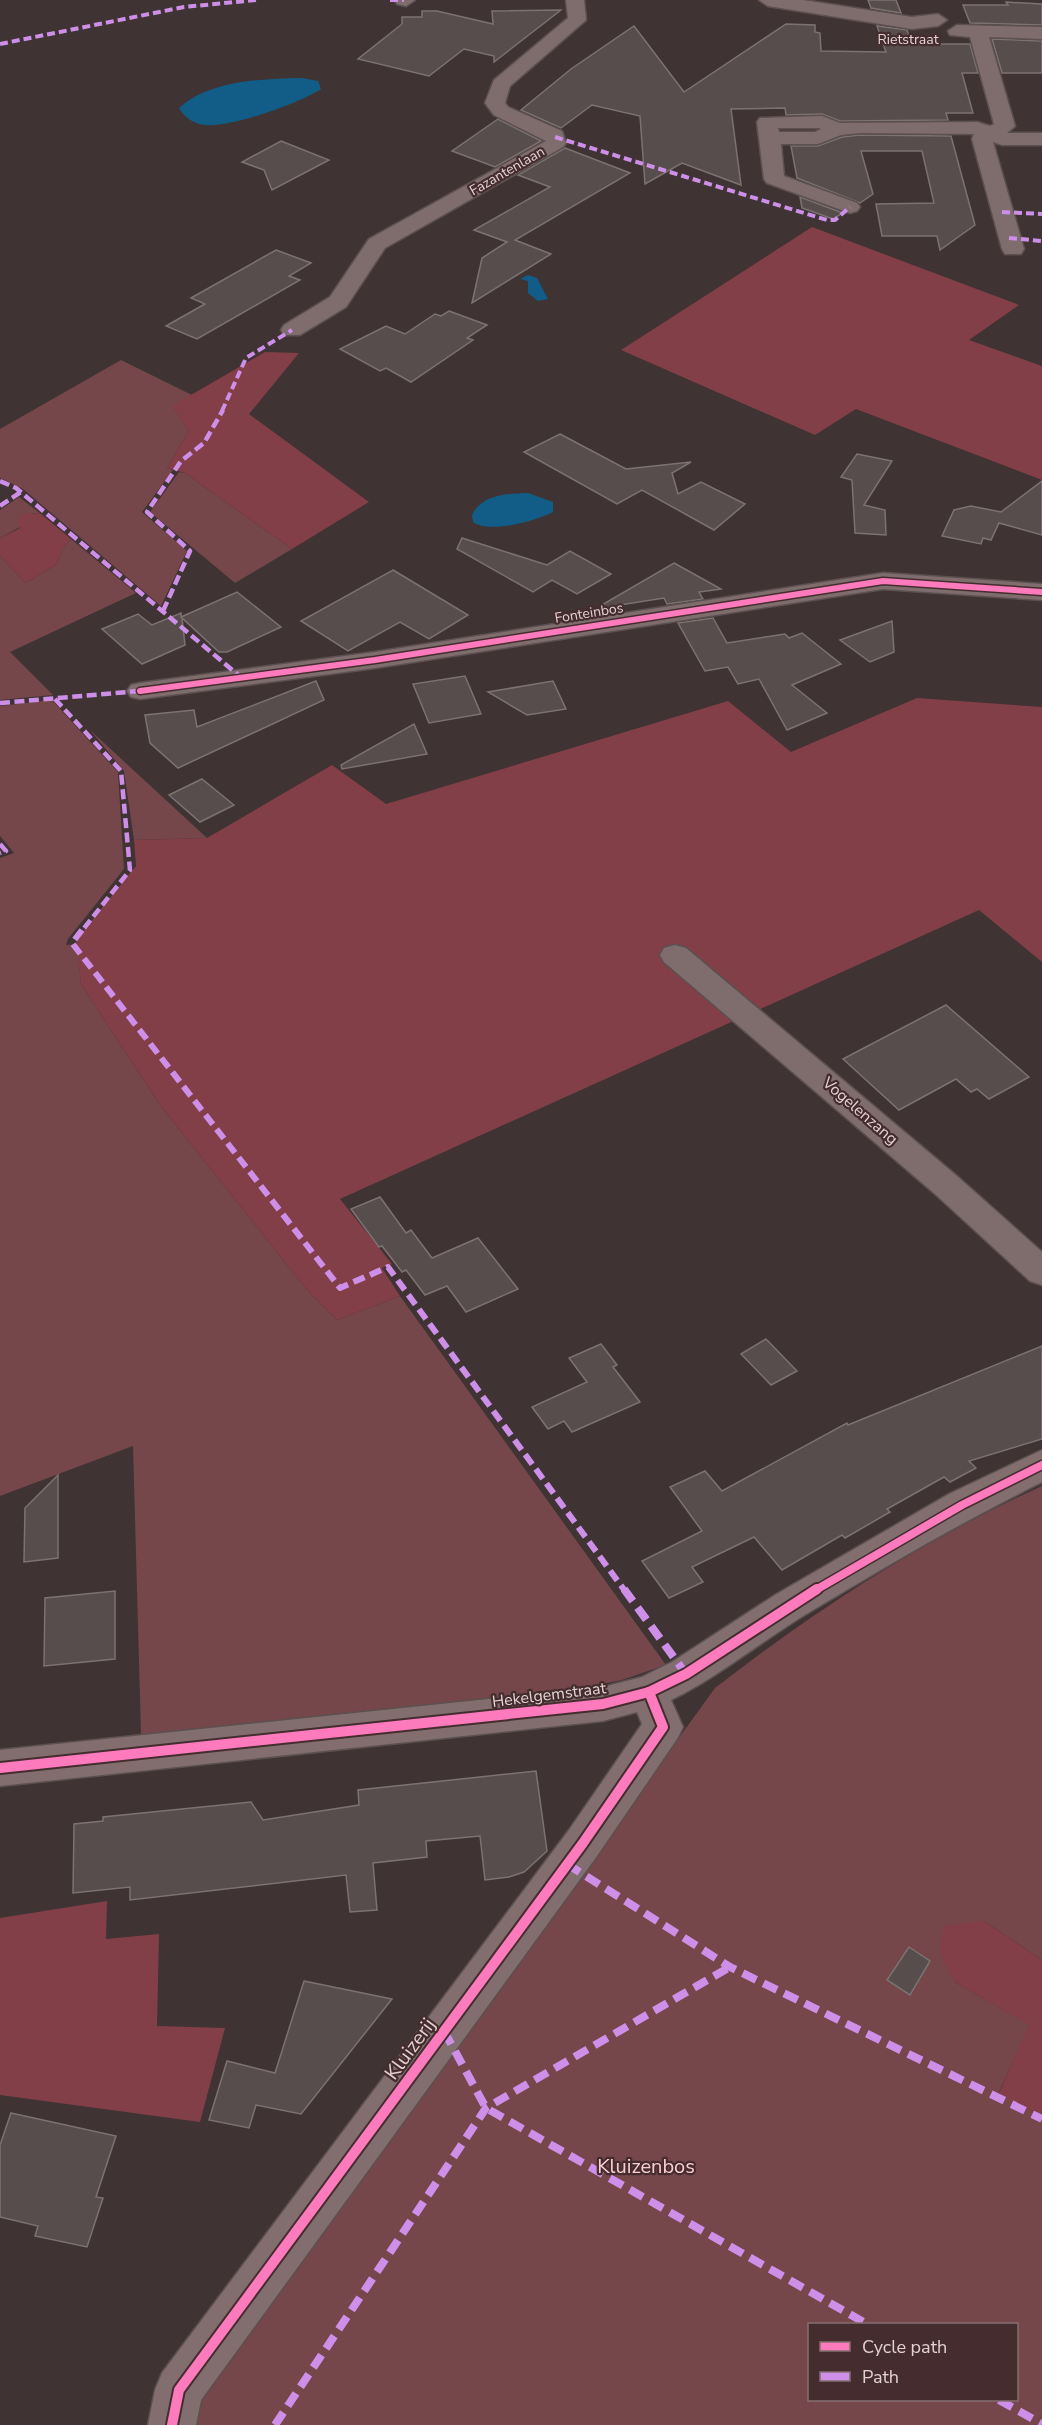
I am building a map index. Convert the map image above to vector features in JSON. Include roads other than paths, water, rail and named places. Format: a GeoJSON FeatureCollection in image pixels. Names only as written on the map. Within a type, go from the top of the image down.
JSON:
{"type":"FeatureCollection","features":[{"type":"Feature","properties":{"kind":"street","name":"Fazantenlaan"},"geometry":{"type":"LineString","coordinates":[[292,330],[338,302],[377,244],[556,143],[555,135],[501,111],[495,104],[501,84],[577,20],[575,0]]}},
{"type":"Feature","properties":{"kind":"street","name":"Rietstraat"},"geometry":{"type":"LineString","coordinates":[[768,0],[857,22],[912,23],[938,20],[956,30],[980,36]]}},
{"type":"Feature","properties":{"kind":"street"},"geometry":{"type":"LineString","coordinates":[[928,0],[938,20]]}},
{"type":"Feature","properties":{"kind":"street","name":"Rietstraat"},"geometry":{"type":"LineString","coordinates":[[900,40],[938,40],[1042,33]]}},
{"type":"Feature","properties":{"kind":"street"},"geometry":{"type":"LineString","coordinates":[[980,36],[1005,126],[981,139],[1013,249]]}},
{"type":"Feature","properties":{"kind":"street"},"geometry":{"type":"LineString","coordinates":[[850,207],[774,179],[767,122],[822,122],[837,129],[977,128],[1002,139],[1042,139]]}},
{"type":"Feature","properties":{"kind":"street","name":"Fonteinbos"},"geometry":{"type":"LineString","coordinates":[[140,691],[375,660],[883,581],[1042,592]]}},
{"type":"Feature","properties":{"kind":"street","name":"Vogelenzang"},"geometry":{"type":"LineString","coordinates":[[675,955],[946,1185],[1042,1272]]}},
{"type":"Feature","properties":{"kind":"street","name":"Hekelgemstraat"},"geometry":{"type":"LineString","coordinates":[[0,1768],[603,1704],[649,1692],[686,1674],[789,1606],[942,1517],[1042,1465]]}},
{"type":"Feature","properties":{"kind":"street","name":"Kluizerij"},"geometry":{"type":"LineString","coordinates":[[172,2425],[179,2390],[583,1843],[663,1727],[649,1692]]}},
{"type":"Feature","properties":{"kind":"water"},"geometry":{"type":"Polygon","coordinates":[[[302,78],[318,81],[321,89],[282,107],[231,123],[205,125],[197,123],[184,115],[179,108],[192,99],[221,86],[270,79],[302,78]]]}},
{"type":"Feature","properties":{"kind":"water"},"geometry":{"type":"Polygon","coordinates":[[[528,275],[537,278],[548,299],[538,301],[528,293],[528,281],[520,279],[528,275]]]}},
{"type":"Feature","properties":{"kind":"water"},"geometry":{"type":"Polygon","coordinates":[[[528,493],[553,502],[553,512],[513,525],[490,527],[473,522],[472,515],[476,508],[489,499],[496,496],[528,493]]]}},
{"type":"Feature","properties":{"kind":"park label","name":"Kluizenbos"},"geometry":{"type":"Point","coordinates":[646,2166]}}]}
